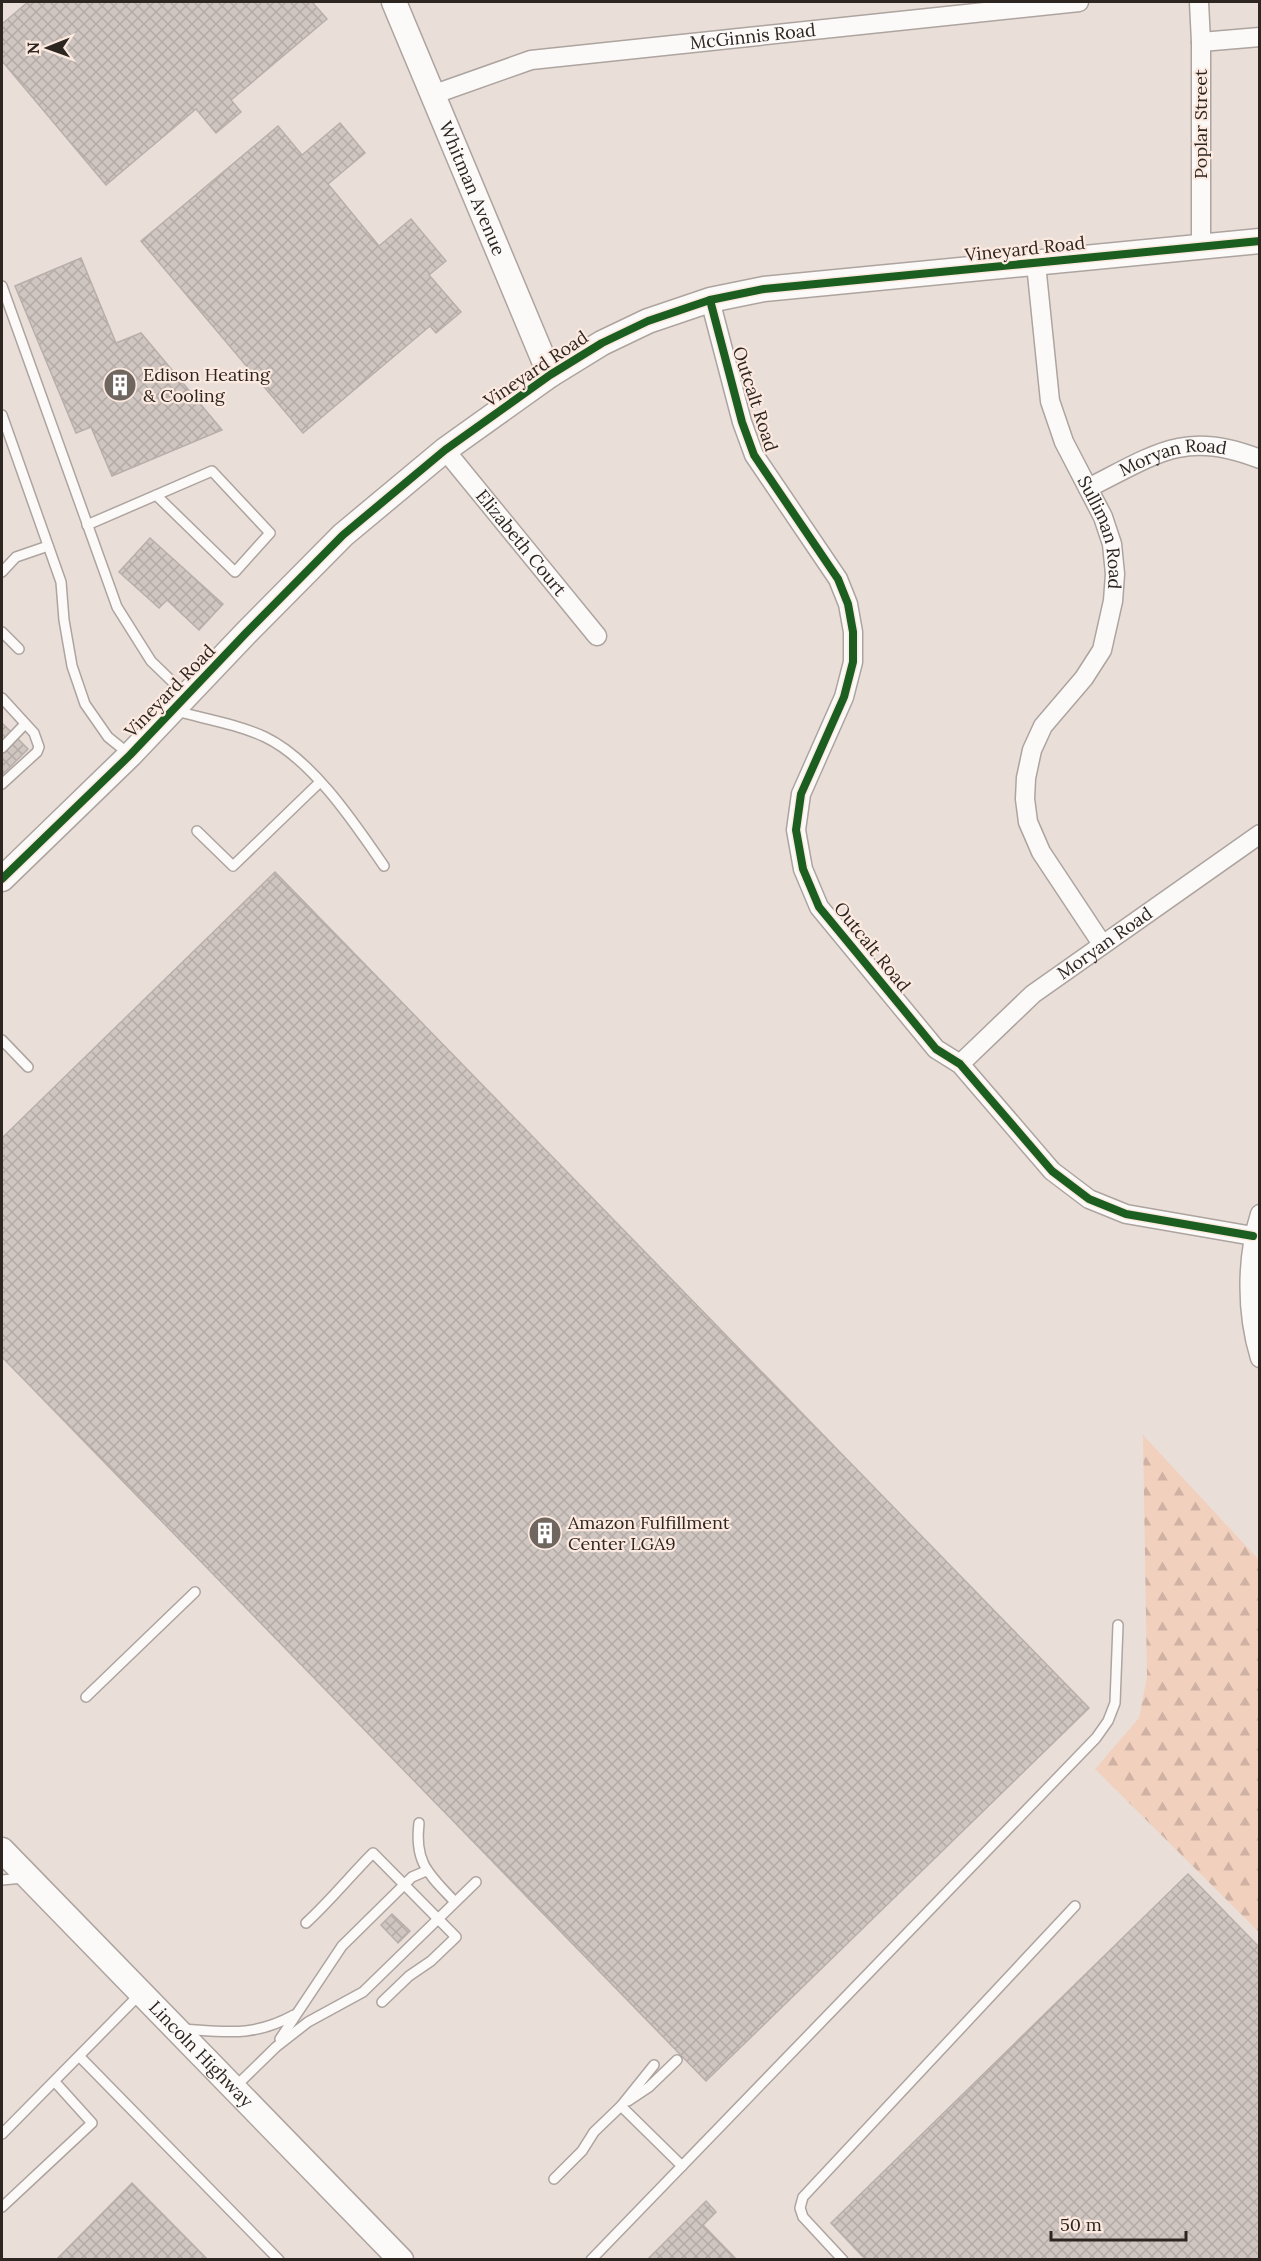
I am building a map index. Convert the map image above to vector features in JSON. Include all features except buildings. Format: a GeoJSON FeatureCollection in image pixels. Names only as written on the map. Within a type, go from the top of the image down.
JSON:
{"type":"FeatureCollection","features":[{"type":"Feature","properties":{"kind":"street","name":"Whitman Avenue"},"geometry":{"type":"LineString","coordinates":[[394,2],[550,375]]}},
{"type":"Feature","properties":{"kind":"street","name":"McGinnis Road"},"geometry":{"type":"LineString","coordinates":[[432,95],[531,60],[1079,2]]}},
{"type":"Feature","properties":{"kind":"street","name":"Poplar Street"},"geometry":{"type":"LineString","coordinates":[[1199,2],[1201,246]]}},
{"type":"Feature","properties":{"kind":"street"},"geometry":{"type":"LineString","coordinates":[[1201,42],[1260,37]]}},
{"type":"Feature","properties":{"kind":"street","name":"Vineyard Road"},"geometry":{"type":"LineString","coordinates":[[2,879],[130,755],[246,633],[344,535],[445,450],[550,375],[602,343],[648,321],[710,300],[764,289],[1260,241]]}},
{"type":"Feature","properties":{"kind":"street","name":"Sulliman Road"},"geometry":{"type":"LineString","coordinates":[[1036,264],[1050,401],[1064,442],[1103,517],[1112,544],[1115,574],[1110,623],[1102,650],[1084,678],[1043,726],[1032,750],[1026,777],[1025,799],[1028,822],[1041,852],[1102,944]]}},
{"type":"Feature","properties":{"kind":"street","name":"Outcalt Road"},"geometry":{"type":"LineString","coordinates":[[710,300],[742,422],[754,455],[838,579],[848,604],[853,632],[853,662],[844,697],[801,794],[796,830],[803,869],[819,907],[936,1049],[960,1064],[1052,1171],[1089,1200],[1126,1214],[1253,1236]]}},
{"type":"Feature","properties":{"kind":"street","name":"Moryan Road"},"geometry":{"type":"LineString","coordinates":[[1088,488],[1178,447],[1211,447],[1243,452],[1260,459]]}},
{"type":"Feature","properties":{"kind":"street","name":"Elizabeth Court"},"geometry":{"type":"LineString","coordinates":[[445,450],[597,636]]}},
{"type":"Feature","properties":{"kind":"street","name":"Moryan Road"},"geometry":{"type":"LineString","coordinates":[[960,1064],[1033,994],[1260,834]]}},
{"type":"Feature","properties":{"kind":"street"},"geometry":{"type":"LineString","coordinates":[[1260,1214],[1253,1236],[1249,1286],[1250,1310],[1260,1358]]}},
{"type":"Feature","properties":{"kind":"street","name":"Lincoln Highway"},"geometry":{"type":"LineString","coordinates":[[2,1850],[400,2259]]}},
{"type":"Feature","properties":{"kind":"lane"},"geometry":{"type":"LineString","coordinates":[[2,286],[117,607],[150,662],[180,703],[267,738],[293,756],[345,810],[384,866]]}},
{"type":"Feature","properties":{"kind":"lane"},"geometry":{"type":"LineString","coordinates":[[2,415],[61,582],[64,620],[72,666],[85,704],[108,737],[130,755]]}},
{"type":"Feature","properties":{"kind":"lane"},"geometry":{"type":"LineString","coordinates":[[87,525],[156,495],[212,471],[270,533],[235,572],[156,495]]}},
{"type":"Feature","properties":{"kind":"lane"},"geometry":{"type":"LineString","coordinates":[[2,572],[16,557],[48,546]]}},
{"type":"Feature","properties":{"kind":"lane"},"geometry":{"type":"LineString","coordinates":[[2,632],[19,649]]}},
{"type":"Feature","properties":{"kind":"lane"},"geometry":{"type":"LineString","coordinates":[[2,698],[34,733],[39,747],[37,752],[2,784]]}},
{"type":"Feature","properties":{"kind":"lane"},"geometry":{"type":"LineString","coordinates":[[2,715],[10,707]]}},
{"type":"Feature","properties":{"kind":"lane"},"geometry":{"type":"LineString","coordinates":[[2,748],[25,724]]}},
{"type":"Feature","properties":{"kind":"lane"},"geometry":{"type":"LineString","coordinates":[[198,831],[233,866],[320,782]]}},
{"type":"Feature","properties":{"kind":"lane"},"geometry":{"type":"LineString","coordinates":[[2,1040],[28,1067]]}},
{"type":"Feature","properties":{"kind":"lane"},"geometry":{"type":"LineString","coordinates":[[86,1697],[195,1592]]}},
{"type":"Feature","properties":{"kind":"lane"},"geometry":{"type":"LineString","coordinates":[[591,2259],[1096,1738],[1108,1721],[1115,1703],[1118,1625]]}},
{"type":"Feature","properties":{"kind":"lane"},"geometry":{"type":"LineString","coordinates":[[419,1823],[418,1852],[426,1871],[455,1902]]}},
{"type":"Feature","properties":{"kind":"lane"},"geometry":{"type":"LineString","coordinates":[[306,1923],[333,1898],[373,1852],[456,1936],[431,1961],[418,1969],[382,2002]]}},
{"type":"Feature","properties":{"kind":"lane"},"geometry":{"type":"LineString","coordinates":[[276,2047],[342,1946],[412,1877],[426,1871]]}},
{"type":"Feature","properties":{"kind":"lane"},"geometry":{"type":"LineString","coordinates":[[2,1880],[29,1878]]}},
{"type":"Feature","properties":{"kind":"lane"},"geometry":{"type":"LineString","coordinates":[[233,2088],[276,2047],[308,2022],[363,1992],[476,1882]]}},
{"type":"Feature","properties":{"kind":"lane"},"geometry":{"type":"LineString","coordinates":[[843,2259],[803,2217],[800,2208],[803,2197],[1075,1906]]}},
{"type":"Feature","properties":{"kind":"lane"},"geometry":{"type":"LineString","coordinates":[[2,2134],[141,1993]]}},
{"type":"Feature","properties":{"kind":"lane"},"geometry":{"type":"LineString","coordinates":[[174,2028],[246,2032],[268,2028],[297,2014]]}},
{"type":"Feature","properties":{"kind":"lane"},"geometry":{"type":"LineString","coordinates":[[80,2057],[279,2259]]}},
{"type":"Feature","properties":{"kind":"lane"},"geometry":{"type":"LineString","coordinates":[[621,2106],[649,2087],[677,2060]]}},
{"type":"Feature","properties":{"kind":"lane"},"geometry":{"type":"LineString","coordinates":[[554,2179],[582,2151],[594,2132],[621,2106],[654,2065]]}},
{"type":"Feature","properties":{"kind":"lane"},"geometry":{"type":"LineString","coordinates":[[2,2207],[92,2123],[55,2082]]}},
{"type":"Feature","properties":{"kind":"lane"},"geometry":{"type":"LineString","coordinates":[[621,2106],[682,2166]]}},
{"type":"Feature","properties":{"kind":"green space"},"geometry":{"type":"Polygon","coordinates":[[[1143,1435],[1259,1560],[1259,1932],[1095,1769],[1139,1718],[1147,1677],[1143,1435]]]}},
{"type":"Feature","properties":{"kind":"cycle path"},"geometry":{"type":"LineString","coordinates":[[2,879],[130,755],[343,535],[445,450],[550,375],[602,343],[648,321],[710,300],[764,289],[1260,241]]}},
{"type":"Feature","properties":{"kind":"cycle path"},"geometry":{"type":"LineString","coordinates":[[710,300],[742,422],[754,455],[838,579],[848,604],[853,632],[853,662],[844,697],[801,794],[796,830],[803,869],[819,907],[936,1049],[960,1064],[1052,1171],[1089,1199],[1126,1214],[1253,1236]]}},
{"type":"Feature","properties":{"kind":"place","name":"Edison Heating & Cooling"},"geometry":{"type":"Point","coordinates":[120,385]}},
{"type":"Feature","properties":{"kind":"place","name":"Amazon Fulfillment Center LGA9"},"geometry":{"type":"Point","coordinates":[545,1533]}}]}
